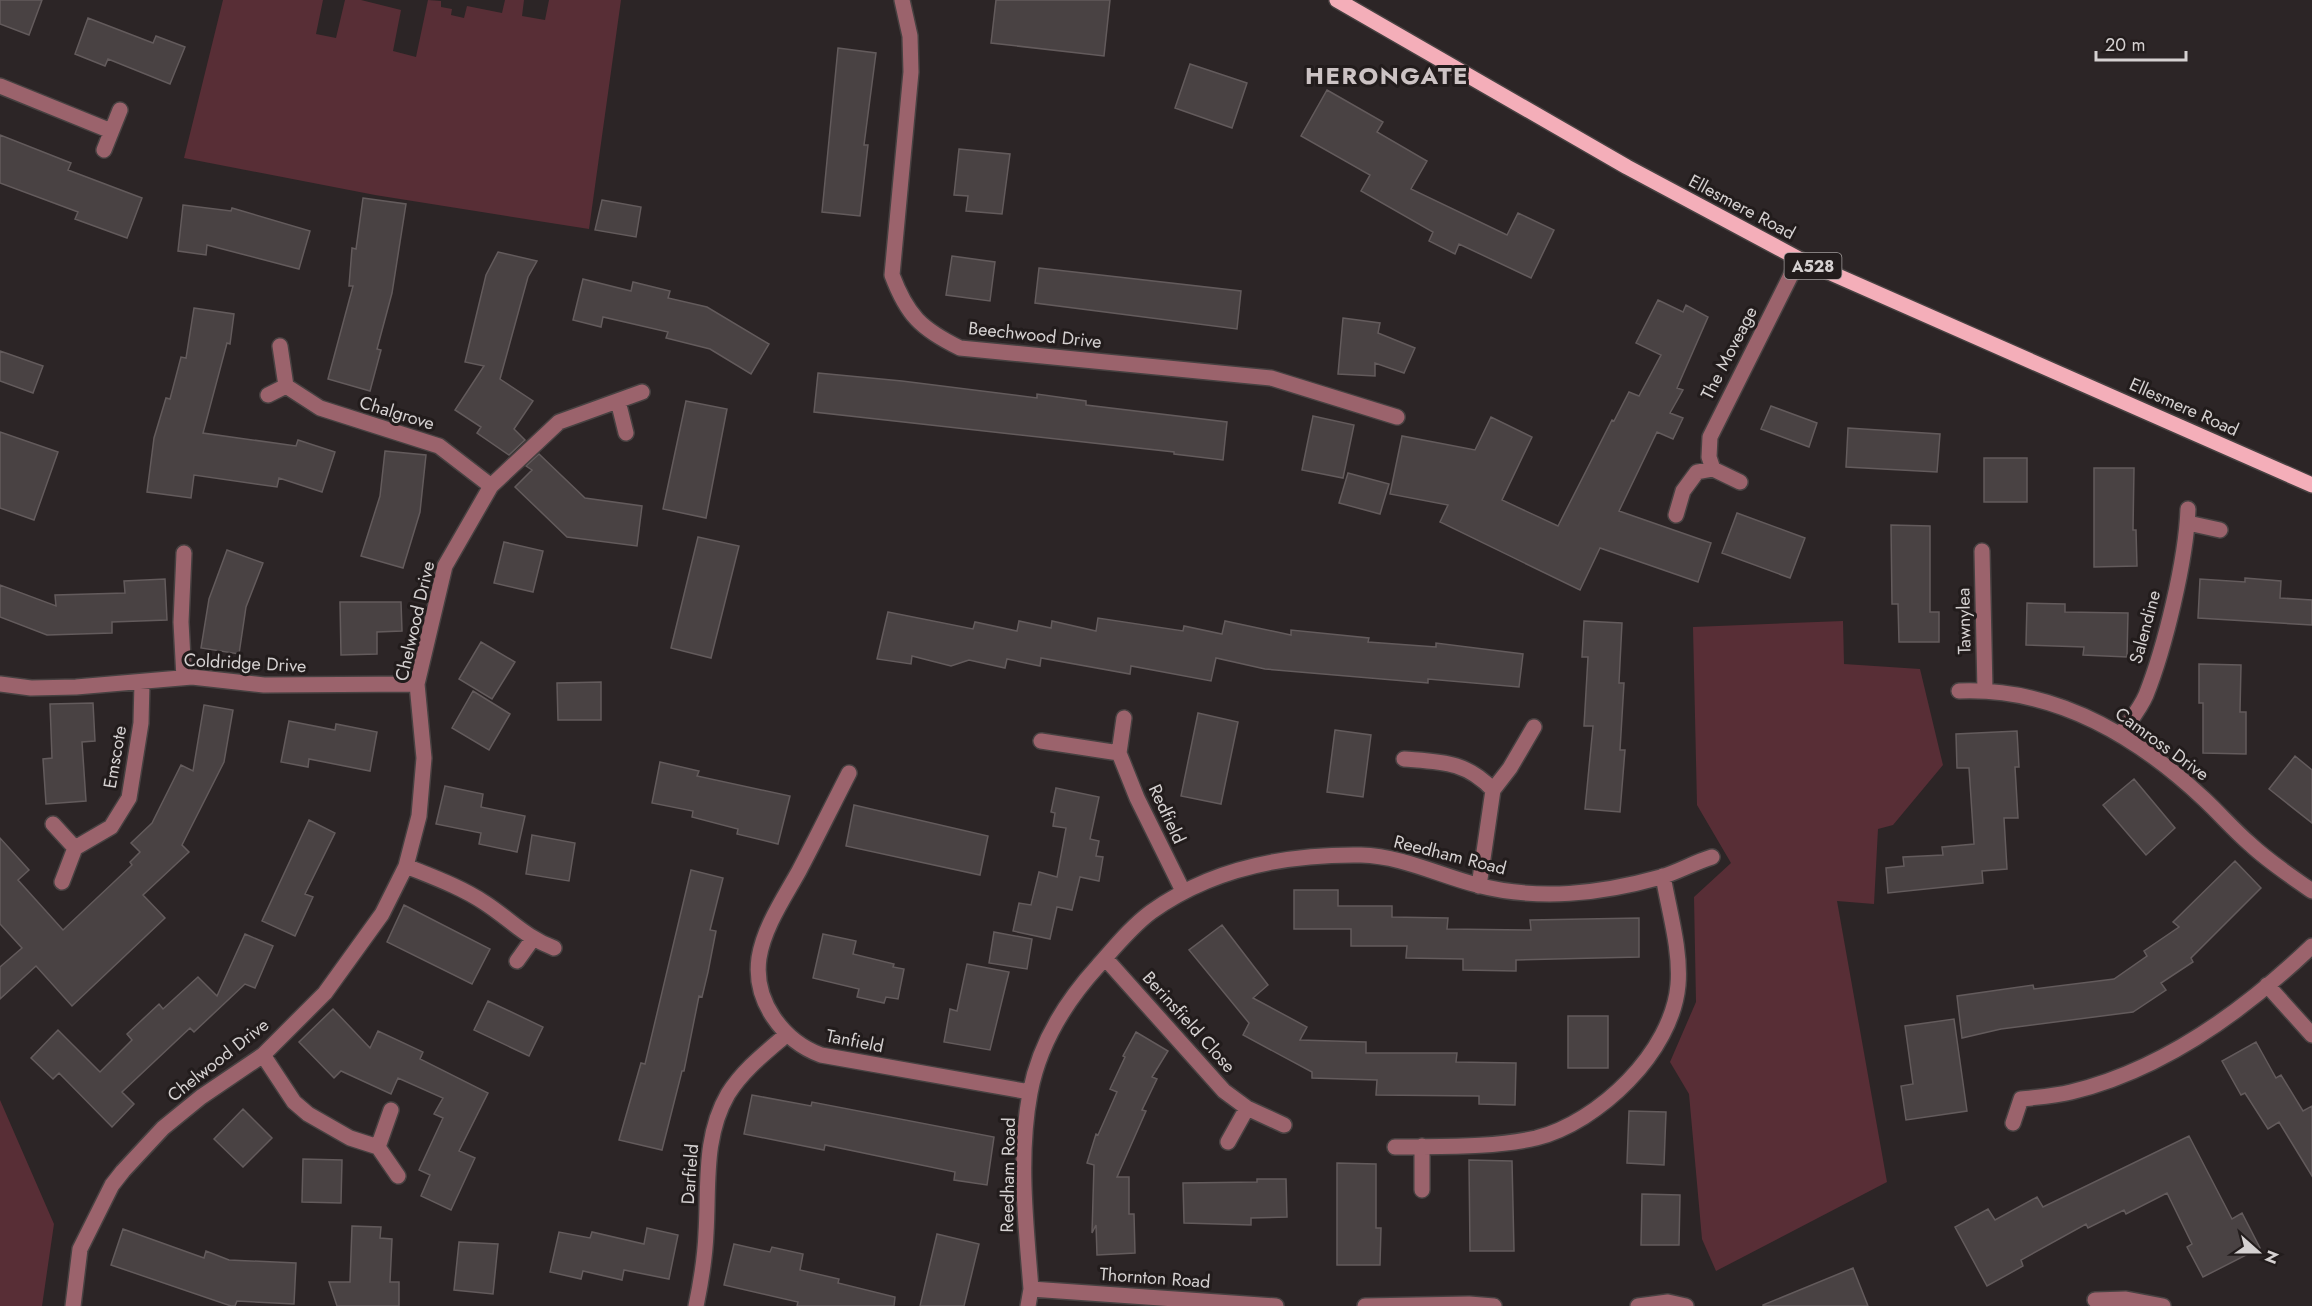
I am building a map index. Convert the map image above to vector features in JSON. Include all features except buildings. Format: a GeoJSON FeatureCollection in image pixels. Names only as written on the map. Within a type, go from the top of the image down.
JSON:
{"type":"FeatureCollection","features":[{"type":"Feature","properties":{"kind":"main road","name":"Ellesmere Road"},"geometry":{"type":"LineString","coordinates":[[1337,0],[1617,161],[1798,259],[2312,485]]}},
{"type":"Feature","properties":{"kind":"street","name":"Beechwood Drive"},"geometry":{"type":"LineString","coordinates":[[902,0],[910,36],[911,72],[892,274],[902,302],[918,321],[937,337],[960,348],[1271,378],[1397,417]]}},
{"type":"Feature","properties":{"kind":"street"},"geometry":{"type":"LineString","coordinates":[[0,86],[111,131]]}},
{"type":"Feature","properties":{"kind":"street"},"geometry":{"type":"LineString","coordinates":[[105,150],[120,110]]}},
{"type":"Feature","properties":{"kind":"street","name":"The Moveage"},"geometry":{"type":"LineString","coordinates":[[1713,469],[1709,457],[1710,437],[1798,259]]}},
{"type":"Feature","properties":{"kind":"street"},"geometry":{"type":"LineString","coordinates":[[268,395],[286,386],[280,346]]}},
{"type":"Feature","properties":{"kind":"street","name":"Chalgrove"},"geometry":{"type":"LineString","coordinates":[[286,386],[328,411],[439,446],[491,486]]}},
{"type":"Feature","properties":{"kind":"street","name":"Chelwood Drive"},"geometry":{"type":"LineString","coordinates":[[73,1306],[80,1249],[112,1185],[163,1128],[201,1097],[262,1055],[325,993],[382,914],[406,866],[419,816],[424,758],[417,684],[445,566],[491,486],[559,422],[642,392]]}},
{"type":"Feature","properties":{"kind":"street"},"geometry":{"type":"LineString","coordinates":[[618,401],[626,433]]}},
{"type":"Feature","properties":{"kind":"street"},"geometry":{"type":"LineString","coordinates":[[1676,515],[1683,490],[1697,472],[1713,469],[1740,482]]}},
{"type":"Feature","properties":{"kind":"street","name":"Salendine"},"geometry":{"type":"LineString","coordinates":[[2121,734],[2145,697],[2177,584],[2188,516],[2220,530]]}},
{"type":"Feature","properties":{"kind":"street","name":"Tawnylea"},"geometry":{"type":"LineString","coordinates":[[1982,551],[1985,691]]}},
{"type":"Feature","properties":{"kind":"street"},"geometry":{"type":"LineString","coordinates":[[183,553],[181,622],[184,678]]}},
{"type":"Feature","properties":{"kind":"street","name":"Coldridge Drive"},"geometry":{"type":"LineString","coordinates":[[0,684],[31,688],[184,678],[264,686],[417,684]]}},
{"type":"Feature","properties":{"kind":"street","name":"Emscote"},"geometry":{"type":"LineString","coordinates":[[75,848],[111,826],[129,798],[141,723],[142,682]]}},
{"type":"Feature","properties":{"kind":"street","name":"Camross Drive"},"geometry":{"type":"LineString","coordinates":[[1959,691],[2014,693],[2072,710],[2121,734],[2170,770],[2252,846],[2312,891]]}},
{"type":"Feature","properties":{"kind":"street","name":"Redfield"},"geometry":{"type":"LineString","coordinates":[[1124,718],[1119,753],[1137,798],[1183,891]]}},
{"type":"Feature","properties":{"kind":"street"},"geometry":{"type":"LineString","coordinates":[[1479,886],[1493,790],[1510,768],[1534,727]]}},
{"type":"Feature","properties":{"kind":"street"},"geometry":{"type":"LineString","coordinates":[[1041,741],[1119,753]]}},
{"type":"Feature","properties":{"kind":"street"},"geometry":{"type":"LineString","coordinates":[[1404,759],[1451,763],[1478,774],[1493,790]]}},
{"type":"Feature","properties":{"kind":"street","name":"Tanfield"},"geometry":{"type":"LineString","coordinates":[[849,773],[767,930],[759,959],[766,1002],[775,1021],[786,1035],[802,1048],[820,1055],[1030,1092]]}},
{"type":"Feature","properties":{"kind":"street"},"geometry":{"type":"LineString","coordinates":[[53,824],[75,848],[62,882]]}},
{"type":"Feature","properties":{"kind":"street","name":"Reedham Road"},"geometry":{"type":"LineString","coordinates":[[1028,1306],[1031,1289],[1024,1151],[1030,1092],[1043,1053],[1060,1016],[1081,985],[1149,914],[1183,891],[1216,876],[1266,862],[1328,855],[1364,855],[1408,862],[1479,886],[1544,895],[1595,892],[1663,876],[1712,857]]}},
{"type":"Feature","properties":{"kind":"street"},"geometry":{"type":"LineString","coordinates":[[406,866],[454,886],[486,904],[531,940],[554,948]]}},
{"type":"Feature","properties":{"kind":"street"},"geometry":{"type":"LineString","coordinates":[[1395,1147],[1514,1141],[1538,1137],[1575,1121],[1609,1098],[1641,1068],[1665,1029],[1678,986],[1677,958],[1663,876]]}},
{"type":"Feature","properties":{"kind":"street"},"geometry":{"type":"LineString","coordinates":[[517,961],[531,940]]}},
{"type":"Feature","properties":{"kind":"street"},"geometry":{"type":"LineString","coordinates":[[2013,1123],[2021,1099],[2069,1093],[2137,1070],[2193,1041],[2267,985],[2312,946]]}},
{"type":"Feature","properties":{"kind":"street","name":"Berinsfield Close"},"geometry":{"type":"LineString","coordinates":[[1105,958],[1224,1091],[1247,1108],[1284,1125]]}},
{"type":"Feature","properties":{"kind":"street"},"geometry":{"type":"LineString","coordinates":[[2267,985],[2312,1035]]}},
{"type":"Feature","properties":{"kind":"street","name":"Darfield"},"geometry":{"type":"LineString","coordinates":[[696,1306],[706,1233],[709,1147],[717,1119],[728,1094],[744,1072],[786,1035]]}},
{"type":"Feature","properties":{"kind":"street"},"geometry":{"type":"LineString","coordinates":[[262,1055],[294,1102],[308,1114],[350,1138],[378,1148],[398,1176]]}},
{"type":"Feature","properties":{"kind":"street"},"geometry":{"type":"LineString","coordinates":[[1228,1142],[1247,1108]]}},
{"type":"Feature","properties":{"kind":"street"},"geometry":{"type":"LineString","coordinates":[[378,1148],[391,1110]]}},
{"type":"Feature","properties":{"kind":"street"},"geometry":{"type":"LineString","coordinates":[[1422,1146],[1422,1190]]}},
{"type":"Feature","properties":{"kind":"street","name":"Thornton Road"},"geometry":{"type":"LineString","coordinates":[[1031,1289],[1276,1306]]}},
{"type":"Feature","properties":{"kind":"street"},"geometry":{"type":"LineString","coordinates":[[2095,1300],[2126,1299],[2152,1302],[2163,1306]]}},
{"type":"Feature","properties":{"kind":"street"},"geometry":{"type":"LineString","coordinates":[[1638,1306],[1668,1302],[1686,1306]]}},
{"type":"Feature","properties":{"kind":"street"},"geometry":{"type":"LineString","coordinates":[[1365,1306],[1458,1304],[1494,1306]]}},
{"type":"Feature","properties":{"kind":"shaded area"},"geometry":{"type":"Polygon","coordinates":[[[223,0],[323,0],[316,34],[336,38],[345,0],[361,0],[401,10],[393,51],[416,57],[428,0],[441,1],[441,7],[452,9],[451,15],[464,18],[467,6],[502,13],[505,0],[524,0],[522,16],[545,20],[549,0],[621,0],[589,229],[375,195],[184,158],[223,0]]]}},
{"type":"Feature","properties":{"kind":"shaded area"},"geometry":{"type":"Polygon","coordinates":[[[1843,621],[1844,664],[1920,669],[1943,765],[1893,825],[1878,829],[1874,904],[1837,901],[1887,1182],[1716,1271],[1702,1239],[1689,1094],[1670,1062],[1696,1002],[1694,897],[1731,863],[1697,805],[1693,627],[1843,621]]]}},
{"type":"Feature","properties":{"kind":"shaded area"},"geometry":{"type":"Polygon","coordinates":[[[0,1100],[54,1224],[42,1306],[0,1306],[0,1100]]]}},
{"type":"Feature","properties":{"kind":"district","name":"HERONGATE"},"geometry":{"type":"Point","coordinates":[1387,76]}}]}
